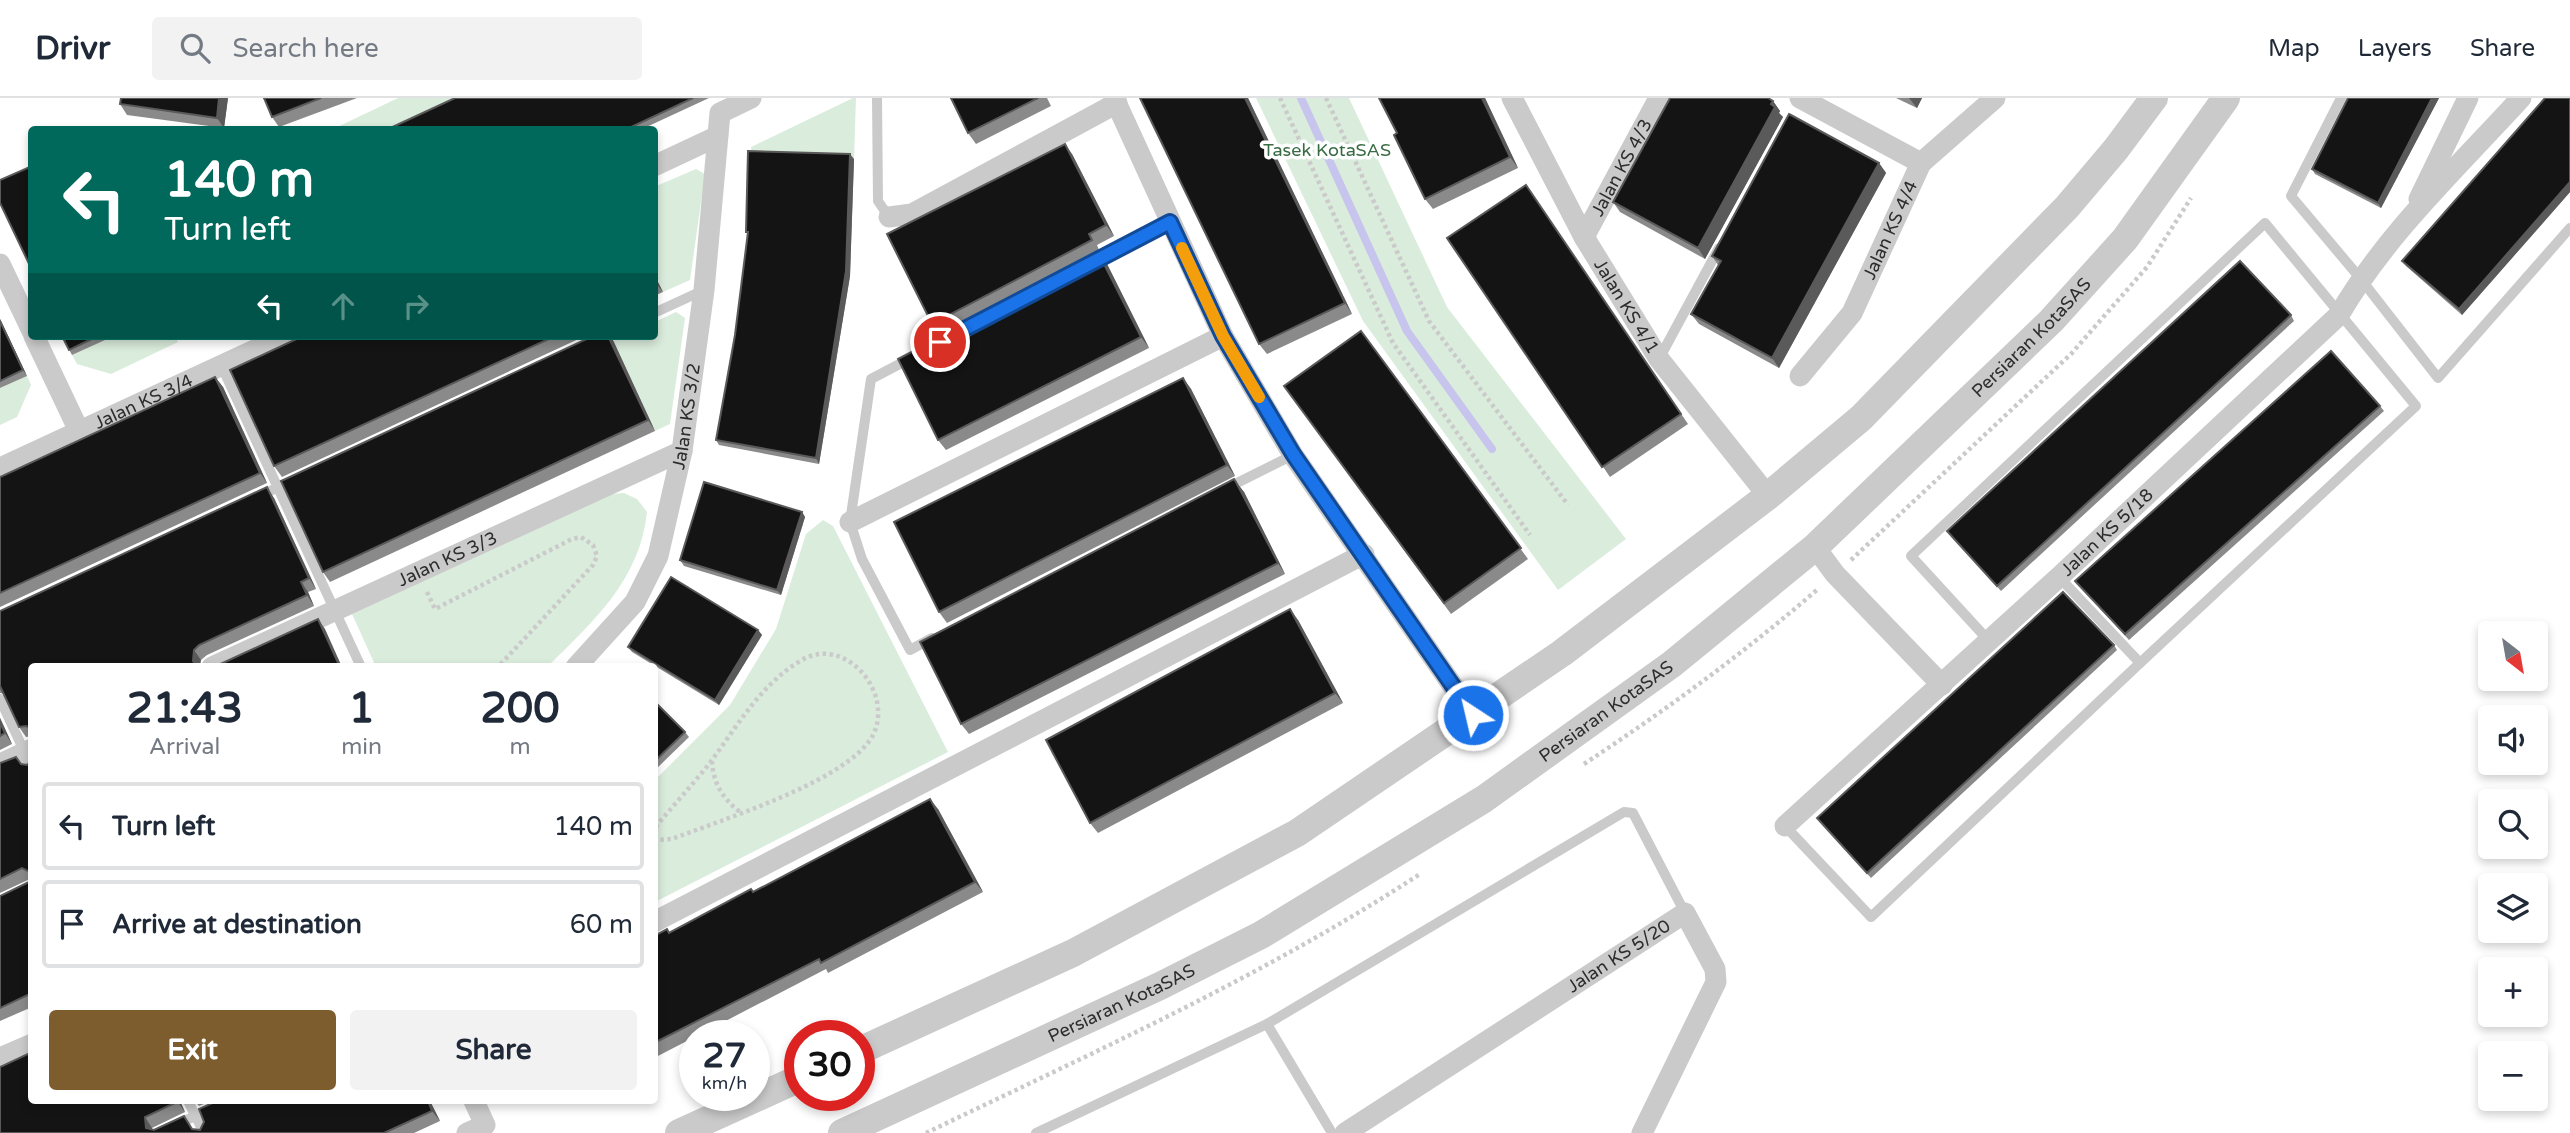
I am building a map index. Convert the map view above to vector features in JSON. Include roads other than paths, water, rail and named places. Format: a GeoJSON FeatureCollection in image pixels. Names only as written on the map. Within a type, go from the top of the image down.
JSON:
{"type":"FeatureCollection","features":[{"type":"Feature","properties":{"kind":"street","name":"Jalan KS 3/2"},"geometry":{"type":"LineString","coordinates":[[580,663],[619,622],[648,579],[657,556],[682,451],[704,290],[720,113],[751,98]]}},
{"type":"Feature","properties":{"kind":"street","name":"Jalan KS 4/1"},"geometry":{"type":"LineString","coordinates":[[1512,98],[1584,237],[1658,359],[1768,496]]}},
{"type":"Feature","properties":{"kind":"street","name":"Jalan KS 4/3"},"geometry":{"type":"LineString","coordinates":[[1584,237],[1659,98]]}},
{"type":"Feature","properties":{"kind":"street","name":"Jalan KS 4/4"},"geometry":{"type":"LineString","coordinates":[[1800,376],[1852,313],[1921,163],[1995,98]]}},
{"type":"Feature","properties":{"kind":"street"},"geometry":{"type":"LineString","coordinates":[[875,1044],[1073,953],[1297,833],[1572,646],[1768,496],[1861,418],[2067,207],[2116,149],[2154,98]]}},
{"type":"Feature","properties":{"kind":"street","name":"Persiaran KotaSAS"},"geometry":{"type":"LineString","coordinates":[[842,1133],[1160,986],[1261,935],[1483,799],[1661,672],[1815,547],[2051,321],[2125,239],[2226,98]]}},
{"type":"Feature","properties":{"kind":"street","name":"Jalan KS 5/18"},"geometry":{"type":"LineString","coordinates":[[2409,220],[2468,98]]}},
{"type":"Feature","properties":{"kind":"street","name":"Jalan KS 5/18"},"geometry":{"type":"LineString","coordinates":[[1785,826],[1942,685],[2339,315],[2360,278],[2409,220],[2521,98]]}},
{"type":"Feature","properties":{"kind":"street"},"geometry":{"type":"LineString","coordinates":[[889,216],[912,214],[1115,101],[1223,336],[1293,454],[1473,715]]}},
{"type":"Feature","properties":{"kind":"street"},"geometry":{"type":"LineString","coordinates":[[1799,101],[1921,163]]}},
{"type":"Feature","properties":{"kind":"street"},"geometry":{"type":"LineString","coordinates":[[658,164],[718,136]]}},
{"type":"Feature","properties":{"kind":"street"},"geometry":{"type":"LineString","coordinates":[[0,264],[28,323]]}},
{"type":"Feature","properties":{"kind":"street"},"geometry":{"type":"LineString","coordinates":[[850,522],[1223,336]]}},
{"type":"Feature","properties":{"kind":"street"},"geometry":{"type":"LineString","coordinates":[[36,340],[79,431]]}},
{"type":"Feature","properties":{"kind":"street","name":"Jalan KS 3/4"},"geometry":{"type":"LineString","coordinates":[[0,468],[276,340]]}},
{"type":"Feature","properties":{"kind":"street","name":"Jalan KS 3/3"},"geometry":{"type":"LineString","coordinates":[[221,663],[682,451]]}},
{"type":"Feature","properties":{"kind":"street"},"geometry":{"type":"LineString","coordinates":[[1815,547],[1835,574],[1942,685]]}},
{"type":"Feature","properties":{"kind":"street"},"geometry":{"type":"LineString","coordinates":[[658,920],[1364,554]]}},
{"type":"Feature","properties":{"kind":"street"},"geometry":{"type":"LineString","coordinates":[[0,764],[28,757]]}},
{"type":"Feature","properties":{"kind":"street","name":"Jalan KS 5/20"},"geometry":{"type":"LineString","coordinates":[[1345,1133],[1685,913],[1715,969],[1716,982],[1642,1133]]}},
{"type":"Feature","properties":{"kind":"street"},"geometry":{"type":"LineString","coordinates":[[0,1058],[28,1046]]}},
{"type":"Feature","properties":{"kind":"street"},"geometry":{"type":"LineString","coordinates":[[679,1133],[784,1085]]}},
{"type":"Feature","properties":{"kind":"street"},"geometry":{"type":"LineString","coordinates":[[467,1133],[485,1125],[475,1104]]}},
{"type":"Feature","properties":{"kind":"lane"},"geometry":{"type":"LineString","coordinates":[[877,98],[878,201],[889,216]]}},
{"type":"Feature","properties":{"kind":"lane"},"geometry":{"type":"LineString","coordinates":[[2342,98],[2291,196],[2360,278],[2438,378],[2570,228]]}},
{"type":"Feature","properties":{"kind":"lane"},"geometry":{"type":"LineString","coordinates":[[1074,272],[1170,222]]}},
{"type":"Feature","properties":{"kind":"lane"},"geometry":{"type":"LineString","coordinates":[[1785,826],[1871,918],[2416,406],[2265,223],[1911,556],[1989,641]]}},
{"type":"Feature","properties":{"kind":"lane"},"geometry":{"type":"LineString","coordinates":[[1658,359],[1723,241]]}},
{"type":"Feature","properties":{"kind":"lane"},"geometry":{"type":"LineString","coordinates":[[658,311],[704,290]]}},
{"type":"Feature","properties":{"kind":"lane"},"geometry":{"type":"LineString","coordinates":[[919,354],[871,379],[850,522],[862,559],[910,650],[947,631]]}},
{"type":"Feature","properties":{"kind":"lane"},"geometry":{"type":"LineString","coordinates":[[221,365],[359,663]]}},
{"type":"Feature","properties":{"kind":"lane"},"geometry":{"type":"LineString","coordinates":[[1219,492],[1293,454]]}},
{"type":"Feature","properties":{"kind":"lane"},"geometry":{"type":"LineString","coordinates":[[252,499],[302,476]]}},
{"type":"Feature","properties":{"kind":"lane"},"geometry":{"type":"LineString","coordinates":[[2059,577],[2140,663]]}},
{"type":"Feature","properties":{"kind":"lane"},"geometry":{"type":"LineString","coordinates":[[0,699],[28,755]]}},
{"type":"Feature","properties":{"kind":"lane"},"geometry":{"type":"LineString","coordinates":[[1036,1133],[1057,1129],[1267,1024],[1624,812],[1633,813],[1685,913]]}},
{"type":"Feature","properties":{"kind":"lane"},"geometry":{"type":"LineString","coordinates":[[1267,1024],[1332,1133]]}},
{"type":"Feature","properties":{"kind":"lane"},"geometry":{"type":"LineString","coordinates":[[189,1104],[204,1133]]}},
{"type":"Feature","properties":{"kind":"lane"},"geometry":{"type":"LineString","coordinates":[[158,1133],[221,1104]]}},
{"type":"Feature","properties":{"kind":"waterway"},"geometry":{"type":"LineString","coordinates":[[1301,98],[1407,331],[1492,449]]}},
{"type":"Feature","properties":{"kind":"park label","name":"Tasek KotaSAS"},"geometry":{"type":"Point","coordinates":[1327,150]}}]}
